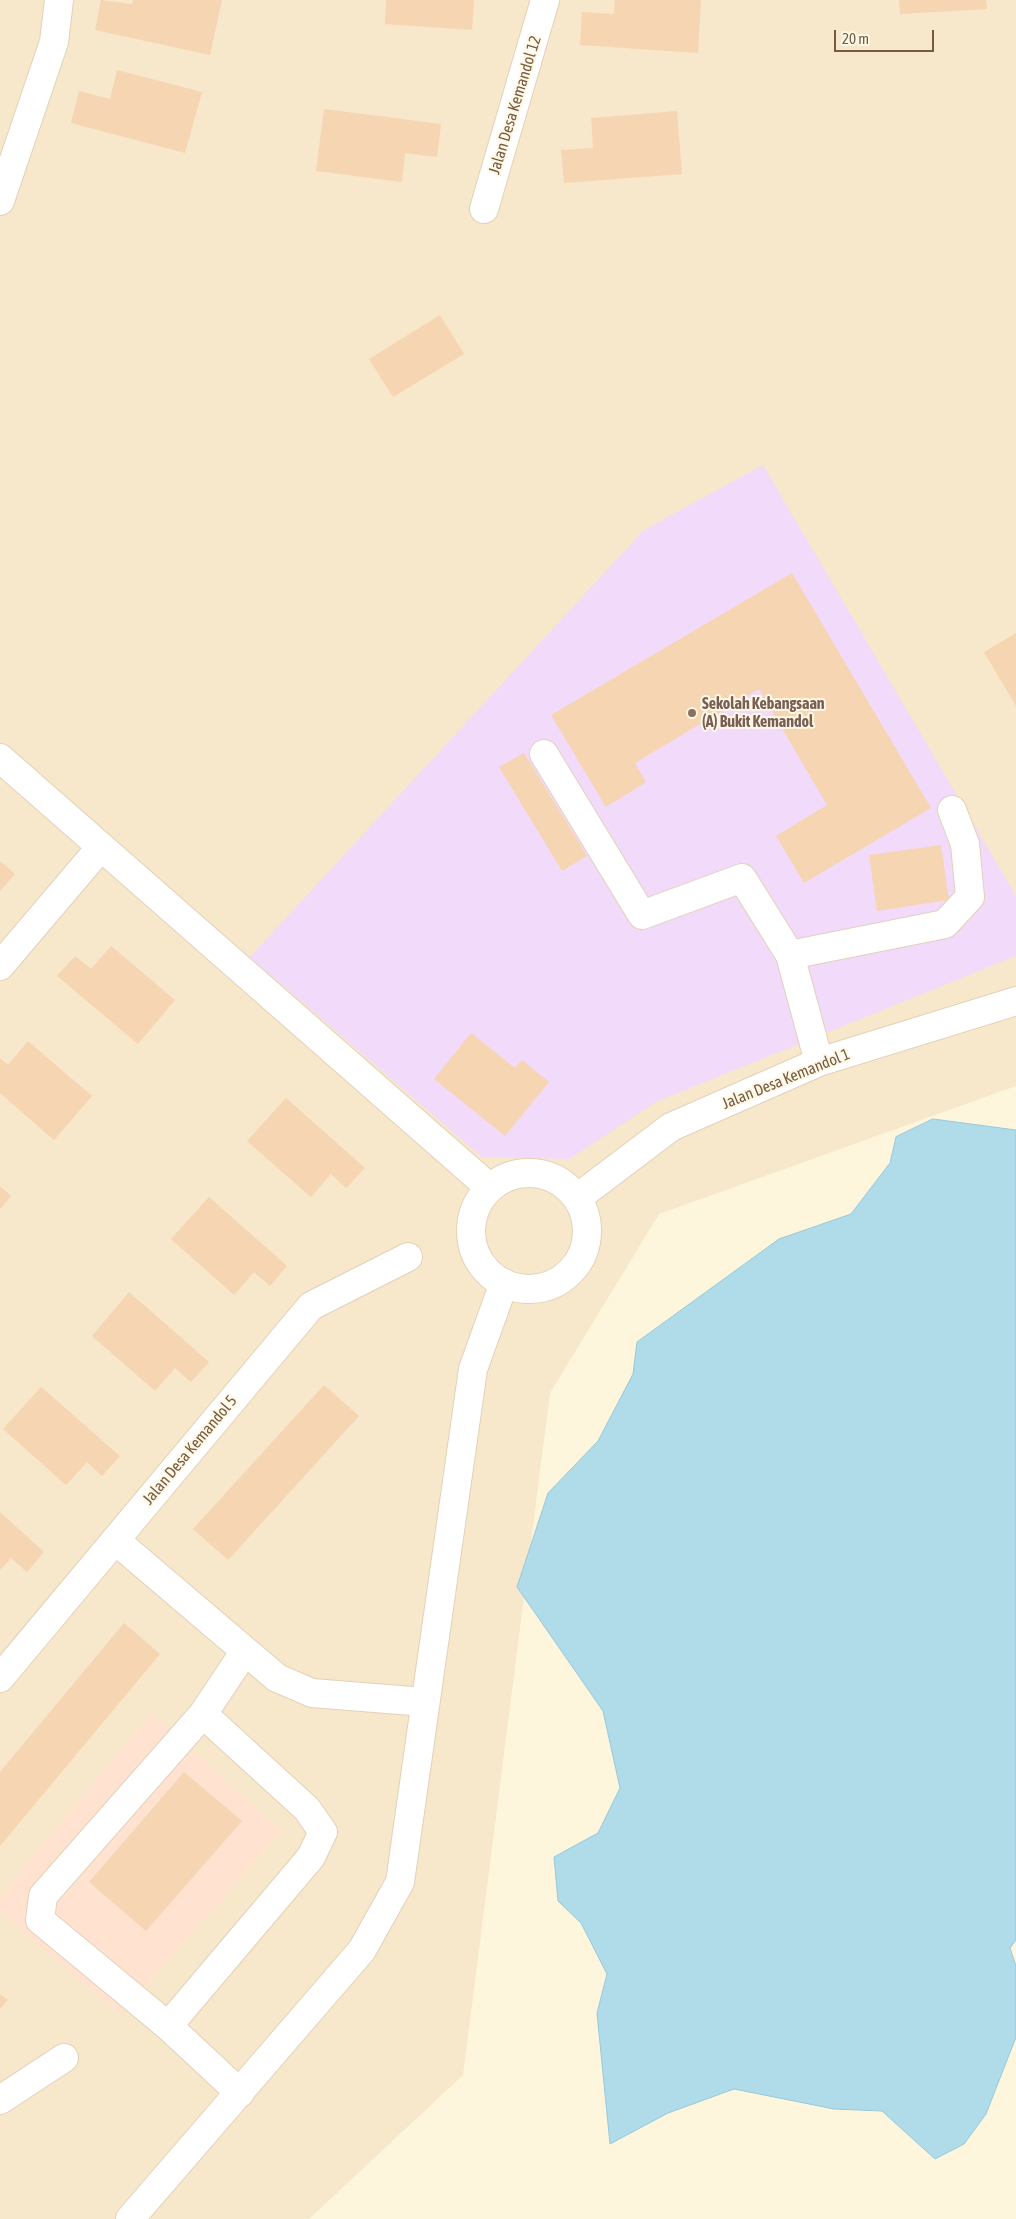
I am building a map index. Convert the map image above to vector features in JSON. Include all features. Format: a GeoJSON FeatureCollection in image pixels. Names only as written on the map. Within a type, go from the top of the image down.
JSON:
{"type":"FeatureCollection","features":[{"type":"Feature","properties":{"kind":"street"},"geometry":{"type":"LineString","coordinates":[[0,201],[54,42],[59,0]]}},
{"type":"Feature","properties":{"kind":"street","name":"Jalan Desa Kemandol 12"},"geometry":{"type":"LineString","coordinates":[[484,209],[545,0]]}},
{"type":"Feature","properties":{"kind":"street"},"geometry":{"type":"LineString","coordinates":[[544,754],[642,915],[742,878],[790,955],[819,1062]]}},
{"type":"Feature","properties":{"kind":"street"},"geometry":{"type":"LineString","coordinates":[[0,758],[490,1188]]}},
{"type":"Feature","properties":{"kind":"street"},"geometry":{"type":"LineString","coordinates":[[790,955],[945,924],[970,897],[965,844],[952,810]]}},
{"type":"Feature","properties":{"kind":"street"},"geometry":{"type":"LineString","coordinates":[[0,966],[100,846]]}},
{"type":"Feature","properties":{"kind":"street","name":"Jalan Desa Kemandol 1"},"geometry":{"type":"LineString","coordinates":[[577,1198],[671,1127],[819,1062],[1016,1001]]}},
{"type":"Feature","properties":{"kind":"street"},"geometry":{"type":"LineString","coordinates":[[526,1172],[546,1175],[564,1184],[577,1198],[586,1215],[587,1233],[583,1252],[573,1268],[559,1280],[541,1287],[522,1288],[504,1283],[488,1273],[477,1258],[472,1239],[472,1220],[478,1203],[490,1188],[506,1177],[526,1172]]}},
{"type":"Feature","properties":{"kind":"street","name":"Jalan Desa Kemandol 5"},"geometry":{"type":"LineString","coordinates":[[0,1678],[311,1306],[408,1257]]}},
{"type":"Feature","properties":{"kind":"street"},"geometry":{"type":"LineString","coordinates":[[130,2219],[362,1950],[400,1882],[473,1369],[504,1283]]}},
{"type":"Feature","properties":{"kind":"street"},"geometry":{"type":"LineString","coordinates":[[115,1540],[277,1678],[312,1693],[425,1702]]}},
{"type":"Feature","properties":{"kind":"street"},"geometry":{"type":"LineString","coordinates":[[240,2093],[168,2026],[40,1920],[43,1896],[204,1714],[245,1651]]}},
{"type":"Feature","properties":{"kind":"street"},"geometry":{"type":"LineString","coordinates":[[168,2026],[311,1857],[323,1832],[306,1809],[204,1714]]}},
{"type":"Feature","properties":{"kind":"street"},"geometry":{"type":"LineString","coordinates":[[0,2100],[64,2058]]}},
{"type":"Feature","properties":{"kind":"shaded area"},"geometry":{"type":"Polygon","coordinates":[[[0,0],[1016,0],[1016,1086],[659,1214],[550,1393],[463,2075],[309,2219],[0,2219],[0,0]]]}},
{"type":"Feature","properties":{"kind":"shaded area","name":"Sekolah Kebangsaan (A) Bukit Kemandol"},"geometry":{"type":"Polygon","coordinates":[[[763,465],[1016,896],[1016,956],[656,1102],[569,1159],[482,1157],[250,957],[644,530],[763,465]]]}},
{"type":"Feature","properties":{"kind":"shaded area"},"geometry":{"type":"Polygon","coordinates":[[[151,1713],[282,1831],[120,2015],[0,1912],[0,1897],[151,1713]]]}},
{"type":"Feature","properties":{"kind":"water"},"geometry":{"type":"Polygon","coordinates":[[[933,1119],[1016,1130],[1016,1940],[1010,1948],[1016,1966],[1016,2037],[986,2114],[964,2144],[935,2159],[882,2111],[834,2109],[734,2089],[668,2113],[610,2144],[597,2013],[607,1974],[581,1923],[558,1901],[554,1857],[598,1833],[620,1788],[603,1711],[517,1587],[548,1493],[598,1441],[633,1374],[637,1342],[779,1239],[851,1214],[890,1163],[896,1137],[933,1119]]]}},
{"type":"Feature","properties":{"kind":"building"},"geometry":{"type":"Polygon","coordinates":[[[101,0],[132,4],[133,0],[222,0],[210,55],[95,30],[101,0]]]}},
{"type":"Feature","properties":{"kind":"building"},"geometry":{"type":"Polygon","coordinates":[[[386,0],[474,0],[472,30],[385,24],[386,0]]]}},
{"type":"Feature","properties":{"kind":"building"},"geometry":{"type":"Polygon","coordinates":[[[615,0],[701,0],[698,53],[580,45],[582,12],[614,14],[615,0]]]}},
{"type":"Feature","properties":{"kind":"building"},"geometry":{"type":"Polygon","coordinates":[[[899,0],[986,0],[987,9],[900,14],[899,0]]]}},
{"type":"Feature","properties":{"kind":"building"},"geometry":{"type":"Polygon","coordinates":[[[117,70],[202,92],[185,153],[71,123],[79,91],[110,99],[117,70]]]}},
{"type":"Feature","properties":{"kind":"building"},"geometry":{"type":"Polygon","coordinates":[[[324,109],[441,124],[437,157],[405,153],[402,182],[316,171],[324,109]]]}},
{"type":"Feature","properties":{"kind":"building"},"geometry":{"type":"Polygon","coordinates":[[[677,111],[682,174],[564,183],[561,150],[593,148],[591,118],[677,111]]]}},
{"type":"Feature","properties":{"kind":"building"},"geometry":{"type":"Polygon","coordinates":[[[440,315],[464,354],[393,397],[369,359],[440,315]]]}},
{"type":"Feature","properties":{"kind":"building"},"geometry":{"type":"Polygon","coordinates":[[[792,573],[931,808],[804,883],[776,836],[827,805],[759,689],[635,763],[646,782],[606,807],[551,715],[792,573]]]}},
{"type":"Feature","properties":{"kind":"building"},"geometry":{"type":"Polygon","coordinates":[[[1016,633],[1016,706],[984,652],[1016,633]]]}},
{"type":"Feature","properties":{"kind":"building"},"geometry":{"type":"Polygon","coordinates":[[[524,753],[587,856],[562,871],[499,767],[524,753]]]}},
{"type":"Feature","properties":{"kind":"building"},"geometry":{"type":"Polygon","coordinates":[[[941,845],[949,900],[877,911],[869,855],[941,845]]]}},
{"type":"Feature","properties":{"kind":"building"},"geometry":{"type":"Polygon","coordinates":[[[0,861],[15,874],[0,891],[0,861]]]}},
{"type":"Feature","properties":{"kind":"building"},"geometry":{"type":"Polygon","coordinates":[[[111,946],[175,1000],[138,1044],[57,976],[75,956],[91,969],[111,946]]]}},
{"type":"Feature","properties":{"kind":"building"},"geometry":{"type":"Polygon","coordinates":[[[471,1033],[515,1068],[522,1060],[549,1082],[505,1136],[434,1079],[471,1033]]]}},
{"type":"Feature","properties":{"kind":"building"},"geometry":{"type":"Polygon","coordinates":[[[28,1041],[92,1096],[54,1140],[0,1093],[0,1058],[8,1065],[28,1041]]]}},
{"type":"Feature","properties":{"kind":"building"},"geometry":{"type":"Polygon","coordinates":[[[286,1098],[365,1168],[346,1188],[331,1174],[311,1197],[247,1141],[286,1098]]]}},
{"type":"Feature","properties":{"kind":"building"},"geometry":{"type":"Polygon","coordinates":[[[0,1186],[11,1196],[0,1209],[0,1186]]]}},
{"type":"Feature","properties":{"kind":"building"},"geometry":{"type":"Polygon","coordinates":[[[209,1197],[287,1266],[270,1286],[254,1272],[234,1295],[171,1239],[209,1197]]]}},
{"type":"Feature","properties":{"kind":"building"},"geometry":{"type":"Polygon","coordinates":[[[129,1292],[209,1362],[191,1382],[175,1368],[155,1391],[92,1336],[129,1292]]]}},
{"type":"Feature","properties":{"kind":"building"},"geometry":{"type":"Polygon","coordinates":[[[324,1385],[359,1416],[228,1560],[193,1529],[324,1385]]]}},
{"type":"Feature","properties":{"kind":"building"},"geometry":{"type":"Polygon","coordinates":[[[41,1387],[120,1456],[102,1476],[87,1462],[66,1485],[3,1429],[41,1387]]]}},
{"type":"Feature","properties":{"kind":"building"},"geometry":{"type":"Polygon","coordinates":[[[0,1512],[44,1552],[27,1572],[11,1558],[0,1570],[0,1512]]]}},
{"type":"Feature","properties":{"kind":"building"},"geometry":{"type":"Polygon","coordinates":[[[124,1623],[160,1654],[0,1846],[0,1772],[124,1623]]]}},
{"type":"Feature","properties":{"kind":"building"},"geometry":{"type":"Polygon","coordinates":[[[184,1772],[242,1821],[146,1931],[89,1882],[184,1772]]]}},
{"type":"Feature","properties":{"kind":"building"},"geometry":{"type":"Polygon","coordinates":[[[0,1994],[8,2000],[0,2009],[0,1994]]]}},
{"type":"Feature","properties":{"kind":"place","name":"Sekolah Kebangsaan (A) Bukit Kemandol"},"geometry":{"type":"Point","coordinates":[692,713]}}]}
